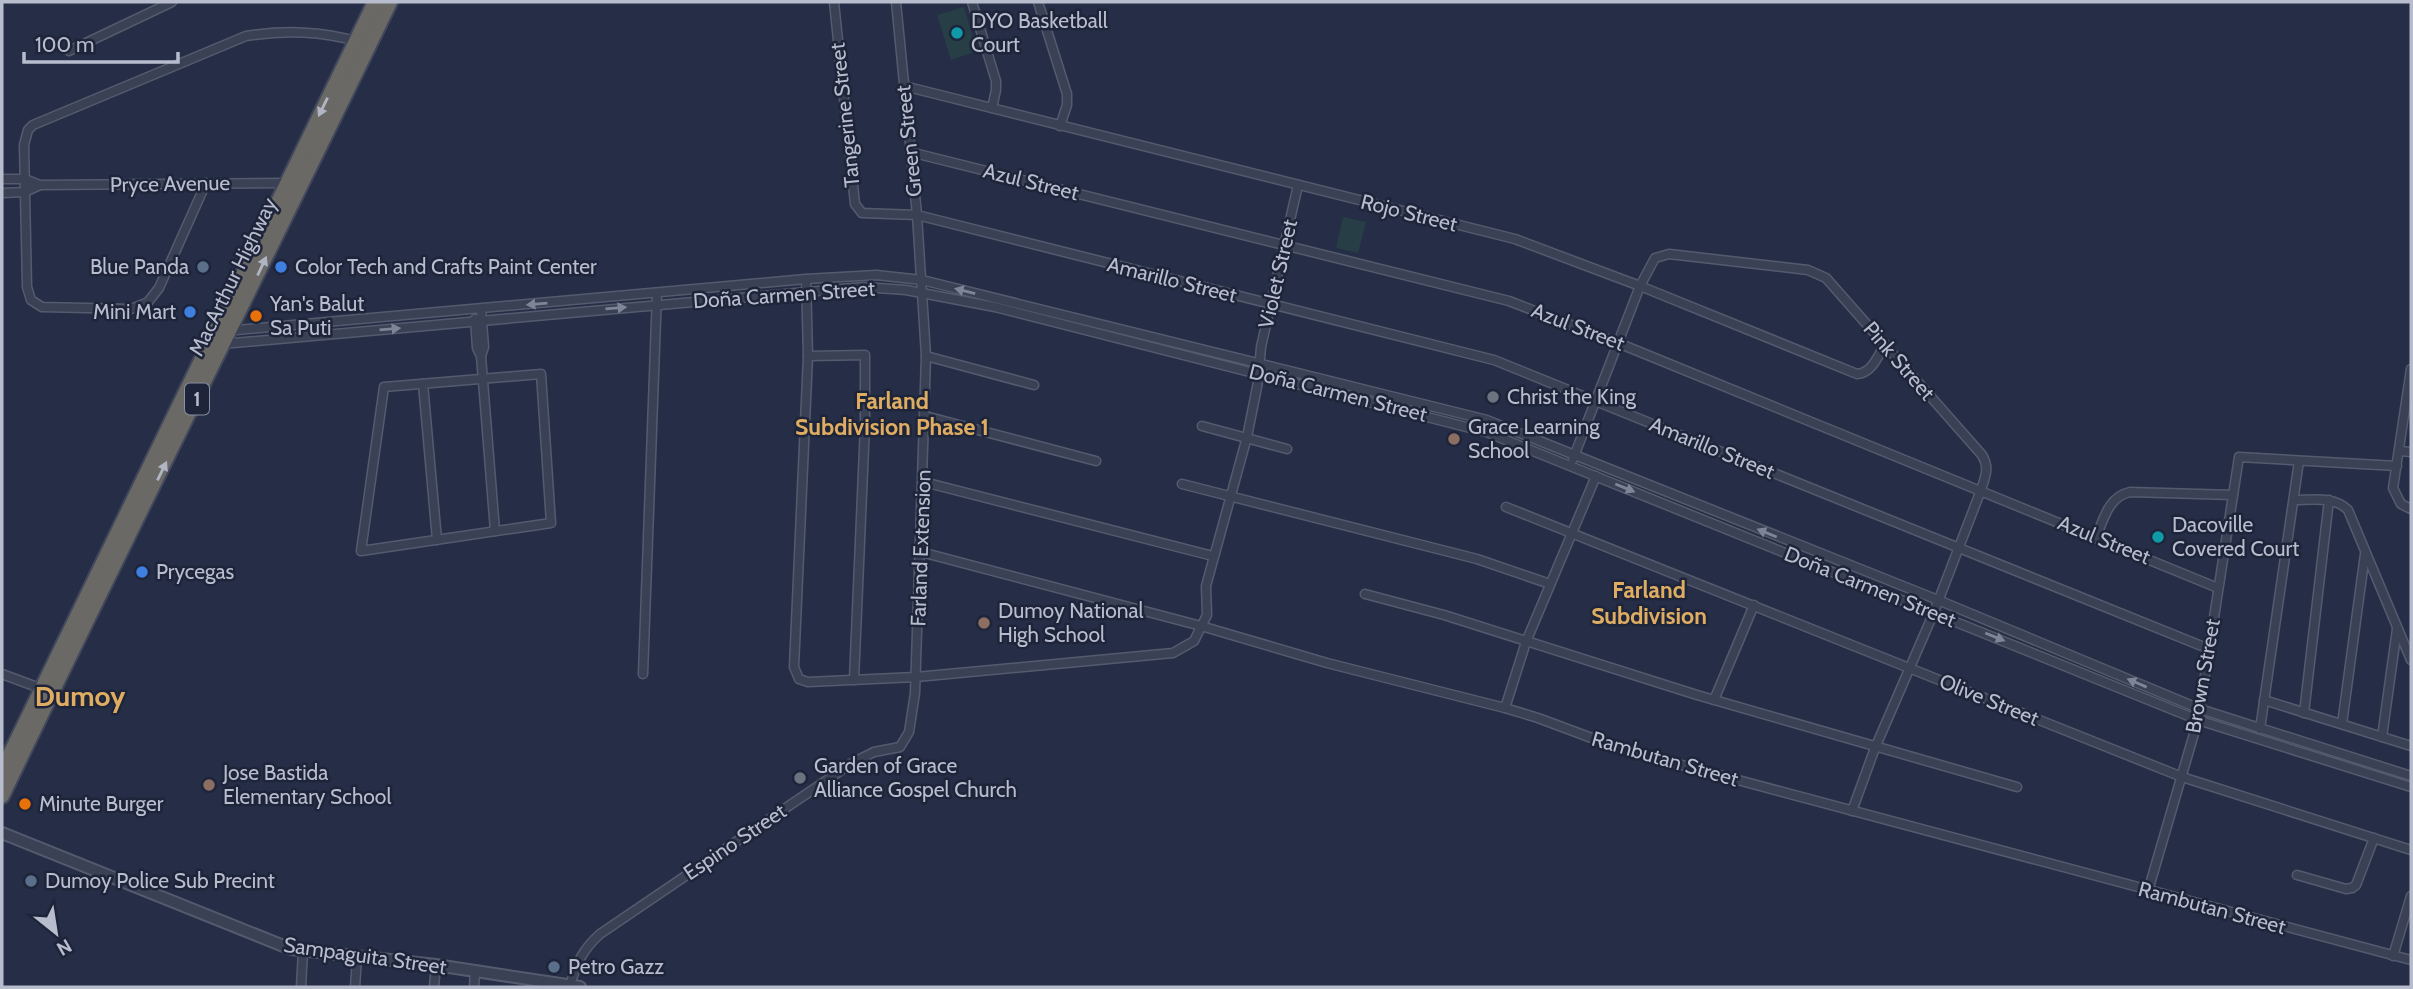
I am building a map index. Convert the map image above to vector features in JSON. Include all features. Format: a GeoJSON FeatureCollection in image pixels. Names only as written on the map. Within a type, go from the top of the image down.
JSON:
{"type":"FeatureCollection","features":[{"type":"Feature","properties":{"kind":"highway","name":"MacArthur Highway"},"geometry":{"type":"LineString","coordinates":[[363,42],[375,2]]}},
{"type":"Feature","properties":{"kind":"highway","name":"MacArthur Highway"},"geometry":{"type":"LineString","coordinates":[[132,517],[211,338],[293,183],[363,42],[390,2]]}},
{"type":"Feature","properties":{"kind":"highway","name":"MacArthur Highway"},"geometry":{"type":"LineString","coordinates":[[2,771],[46,691],[132,517],[227,337],[293,183]]}},
{"type":"Feature","properties":{"kind":"highway","name":"MacArthur Highway"},"geometry":{"type":"LineString","coordinates":[[2,796],[46,691]]}},
{"type":"Feature","properties":{"kind":"street"},"geometry":{"type":"LineString","coordinates":[[69,51],[172,2]]}},
{"type":"Feature","properties":{"kind":"street","name":"Tangerine Street"},"geometry":{"type":"LineString","coordinates":[[834,2],[855,204],[866,214],[917,215]]}},
{"type":"Feature","properties":{"kind":"street","name":"Green Street"},"geometry":{"type":"LineString","coordinates":[[896,2],[923,293]]}},
{"type":"Feature","properties":{"kind":"street"},"geometry":{"type":"LineString","coordinates":[[972,2],[996,81],[992,108]]}},
{"type":"Feature","properties":{"kind":"street"},"geometry":{"type":"LineString","coordinates":[[1038,2],[1067,94],[1067,105],[1060,126]]}},
{"type":"Feature","properties":{"kind":"street"},"geometry":{"type":"LineString","coordinates":[[206,183],[159,288],[148,302],[131,309],[42,307],[31,300],[27,287],[25,179],[26,137],[33,125],[49,116],[246,36],[269,32],[311,32],[363,42]]}},
{"type":"Feature","properties":{"kind":"street","name":"Rojo Street"},"geometry":{"type":"LineString","coordinates":[[904,86],[1515,239],[1640,286],[1857,374],[1870,369],[1885,344]]}},
{"type":"Feature","properties":{"kind":"street","name":"Azul Street"},"geometry":{"type":"LineString","coordinates":[[910,152],[1509,301],[2218,588]]}},
{"type":"Feature","properties":{"kind":"street","name":"Pryce Avenue"},"geometry":{"type":"LineString","coordinates":[[2,179],[25,179],[40,185],[293,183]]}},
{"type":"Feature","properties":{"kind":"street","name":"Pryce Avenue"},"geometry":{"type":"LineString","coordinates":[[2,192],[25,192],[40,185]]}},
{"type":"Feature","properties":{"kind":"street","name":"Violet Street"},"geometry":{"type":"LineString","coordinates":[[1201,626],[1207,615],[1206,586],[1213,556],[1247,436],[1261,347],[1298,185]]}},
{"type":"Feature","properties":{"kind":"street","name":"Amarillo Street"},"geometry":{"type":"LineString","coordinates":[[917,215],[1494,360],[2209,649]]}},
{"type":"Feature","properties":{"kind":"street","name":"Pink Street"},"geometry":{"type":"LineString","coordinates":[[1640,286],[1651,263],[1659,256],[1669,254],[1818,272],[1835,286],[1983,455],[1987,463],[1987,473],[1981,490],[1934,612],[1908,667],[1852,811]]}},
{"type":"Feature","properties":{"kind":"street","name":"Doña Carmen Street"},"geometry":{"type":"LineString","coordinates":[[211,338],[478,309],[806,279],[876,275],[922,280],[1065,320],[1259,368],[1387,395],[1468,415],[1510,429],[1572,460],[1596,476],[2198,720],[2411,787]]}},
{"type":"Feature","properties":{"kind":"street"},"geometry":{"type":"LineString","coordinates":[[806,279],[808,356],[795,672],[799,679],[808,682],[916,677],[1173,653],[1194,641],[1201,626]]}},
{"type":"Feature","properties":{"kind":"street"},"geometry":{"type":"LineString","coordinates":[[1572,460],[1640,286]]}},
{"type":"Feature","properties":{"kind":"street","name":"Doña Carmen Street"},"geometry":{"type":"LineString","coordinates":[[211,338],[478,321],[877,287],[1065,320]]}},
{"type":"Feature","properties":{"kind":"street"},"geometry":{"type":"LineString","coordinates":[[643,674],[657,293]]}},
{"type":"Feature","properties":{"kind":"street","name":"Farland Extension"},"geometry":{"type":"LineString","coordinates":[[916,677],[925,416],[923,293]]}},
{"type":"Feature","properties":{"kind":"street"},"geometry":{"type":"LineString","coordinates":[[478,309],[484,347],[481,356],[495,531]]}},
{"type":"Feature","properties":{"kind":"street"},"geometry":{"type":"LineString","coordinates":[[808,356],[865,355],[865,425],[854,680]]}},
{"type":"Feature","properties":{"kind":"street"},"geometry":{"type":"LineString","coordinates":[[926,356],[1034,384]]}},
{"type":"Feature","properties":{"kind":"street","name":"Doña Carmen Street"},"geometry":{"type":"LineString","coordinates":[[1259,368],[1466,426],[1572,460],[1938,600],[2200,709],[2411,776]]}},
{"type":"Feature","properties":{"kind":"street"},"geometry":{"type":"LineString","coordinates":[[2411,369],[2394,494],[2401,504],[2411,509]]}},
{"type":"Feature","properties":{"kind":"street"},"geometry":{"type":"LineString","coordinates":[[541,374],[551,523],[361,551],[384,387],[422,384],[541,374]]}},
{"type":"Feature","properties":{"kind":"street"},"geometry":{"type":"LineString","coordinates":[[422,384],[437,540]]}},
{"type":"Feature","properties":{"kind":"street"},"geometry":{"type":"LineString","coordinates":[[1385,405],[1387,395]]}},
{"type":"Feature","properties":{"kind":"street"},"geometry":{"type":"LineString","coordinates":[[1466,426],[1468,415]]}},
{"type":"Feature","properties":{"kind":"street"},"geometry":{"type":"LineString","coordinates":[[925,416],[1096,461]]}},
{"type":"Feature","properties":{"kind":"street"},"geometry":{"type":"LineString","coordinates":[[1202,426],[1247,436],[1287,449]]}},
{"type":"Feature","properties":{"kind":"street"},"geometry":{"type":"LineString","coordinates":[[1507,439],[1510,429]]}},
{"type":"Feature","properties":{"kind":"street"},"geometry":{"type":"LineString","coordinates":[[2400,451],[2411,452]]}},
{"type":"Feature","properties":{"kind":"street","name":"Brown Street"},"geometry":{"type":"LineString","coordinates":[[2148,891],[2198,720],[2239,457],[2299,461]]}},
{"type":"Feature","properties":{"kind":"street"},"geometry":{"type":"LineString","coordinates":[[2260,729],[2299,461],[2397,466]]}},
{"type":"Feature","properties":{"kind":"street"},"geometry":{"type":"LineString","coordinates":[[1505,708],[1526,642],[1596,476]]}},
{"type":"Feature","properties":{"kind":"street"},"geometry":{"type":"LineString","coordinates":[[923,482],[1213,556]]}},
{"type":"Feature","properties":{"kind":"street"},"geometry":{"type":"LineString","coordinates":[[1182,484],[1477,559],[1550,584]]}},
{"type":"Feature","properties":{"kind":"street"},"geometry":{"type":"LineString","coordinates":[[2096,537],[2111,503],[2122,494],[2233,495]]}},
{"type":"Feature","properties":{"kind":"street"},"geometry":{"type":"LineString","coordinates":[[2294,500],[2329,500],[2339,502],[2348,510],[2411,660]]}},
{"type":"Feature","properties":{"kind":"street"},"geometry":{"type":"LineString","coordinates":[[2304,713],[2329,500]]}},
{"type":"Feature","properties":{"kind":"street","name":"Olive Street"},"geometry":{"type":"LineString","coordinates":[[1506,507],[2182,777],[2411,850]]}},
{"type":"Feature","properties":{"kind":"street","name":"Rambutan Street"},"geometry":{"type":"LineString","coordinates":[[921,552],[1201,626],[1327,663],[1505,708],[1631,751],[2411,960]]}},
{"type":"Feature","properties":{"kind":"street"},"geometry":{"type":"LineString","coordinates":[[2342,724],[2365,552]]}},
{"type":"Feature","properties":{"kind":"street"},"geometry":{"type":"LineString","coordinates":[[1365,594],[1444,615],[1875,748],[2017,787]]}},
{"type":"Feature","properties":{"kind":"street"},"geometry":{"type":"LineString","coordinates":[[1714,700],[1754,605]]}},
{"type":"Feature","properties":{"kind":"street"},"geometry":{"type":"LineString","coordinates":[[2382,737],[2398,627]]}},
{"type":"Feature","properties":{"kind":"street"},"geometry":{"type":"LineString","coordinates":[[2,674],[46,691]]}},
{"type":"Feature","properties":{"kind":"street","name":"Espino Street"},"geometry":{"type":"LineString","coordinates":[[573,987],[577,961],[600,934],[852,763],[874,752],[900,747],[909,732],[916,677]]}},
{"type":"Feature","properties":{"kind":"street"},"geometry":{"type":"LineString","coordinates":[[2264,700],[2411,746]]}},
{"type":"Feature","properties":{"kind":"street","name":"Sampaguita Street"},"geometry":{"type":"LineString","coordinates":[[2,833],[278,944],[303,951],[436,965],[573,987]]}},
{"type":"Feature","properties":{"kind":"street"},"geometry":{"type":"LineString","coordinates":[[2297,875],[2346,889],[2352,888],[2356,885],[2374,838]]}},
{"type":"Feature","properties":{"kind":"street"},"geometry":{"type":"LineString","coordinates":[[2393,956],[2411,896]]}},
{"type":"Feature","properties":{"kind":"street"},"geometry":{"type":"LineString","coordinates":[[301,987],[303,951]]}},
{"type":"Feature","properties":{"kind":"street"},"geometry":{"type":"LineString","coordinates":[[355,987],[357,957]]}},
{"type":"Feature","properties":{"kind":"street"},"geometry":{"type":"LineString","coordinates":[[434,987],[436,965]]}},
{"type":"Feature","properties":{"kind":"street"},"geometry":{"type":"LineString","coordinates":[[474,987],[475,971]]}},
{"type":"Feature","properties":{"kind":"shaded area","name":"DYO Basketball Court"},"geometry":{"type":"Polygon","coordinates":[[[964,7],[977,51],[951,60],[937,15],[964,7]]]}},
{"type":"Feature","properties":{"kind":"shaded area"},"geometry":{"type":"Polygon","coordinates":[[[1343,217],[1366,222],[1358,253],[1336,248],[1343,217]]]}},
{"type":"Feature","properties":{"kind":"place","name":"DYO Basketball Court"},"geometry":{"type":"Point","coordinates":[957,33]}},
{"type":"Feature","properties":{"kind":"place","name":"Blue Panda"},"geometry":{"type":"Point","coordinates":[203,267]}},
{"type":"Feature","properties":{"kind":"place","name":"Color Tech and Crafts Paint Center"},"geometry":{"type":"Point","coordinates":[281,267]}},
{"type":"Feature","properties":{"kind":"place","name":"Mini Mart"},"geometry":{"type":"Point","coordinates":[190,312]}},
{"type":"Feature","properties":{"kind":"place","name":"Yan's Balut Sa Puti"},"geometry":{"type":"Point","coordinates":[256,316]}},
{"type":"Feature","properties":{"kind":"place","name":"Christ the King"},"geometry":{"type":"Point","coordinates":[1493,397]}},
{"type":"Feature","properties":{"kind":"place","name":"Grace Learning School"},"geometry":{"type":"Point","coordinates":[1454,439]}},
{"type":"Feature","properties":{"kind":"place","name":"Dacoville Covered Court"},"geometry":{"type":"Point","coordinates":[2158,537]}},
{"type":"Feature","properties":{"kind":"place","name":"Prycegas"},"geometry":{"type":"Point","coordinates":[142,572]}},
{"type":"Feature","properties":{"kind":"place","name":"Dumoy National High School"},"geometry":{"type":"Point","coordinates":[984,623]}},
{"type":"Feature","properties":{"kind":"place","name":"Garden of Grace Alliance Gospel Church"},"geometry":{"type":"Point","coordinates":[800,778]}},
{"type":"Feature","properties":{"kind":"place","name":"Jose Bastida Elementary School"},"geometry":{"type":"Point","coordinates":[209,785]}},
{"type":"Feature","properties":{"kind":"place","name":"Minute Burger"},"geometry":{"type":"Point","coordinates":[25,804]}},
{"type":"Feature","properties":{"kind":"place","name":"Dumoy Police Sub Precint"},"geometry":{"type":"Point","coordinates":[31,881]}},
{"type":"Feature","properties":{"kind":"place","name":"Petro Gazz"},"geometry":{"type":"Point","coordinates":[554,967]}},
{"type":"Feature","properties":{"kind":"district","name":"Farland Subdivision Phase 1"},"geometry":{"type":"Point","coordinates":[892,414]}},
{"type":"Feature","properties":{"kind":"district","name":"Farland Subdivision"},"geometry":{"type":"Point","coordinates":[1649,603]}},
{"type":"Feature","properties":{"kind":"district","name":"Dumoy"},"geometry":{"type":"Point","coordinates":[80,696]}}]}
